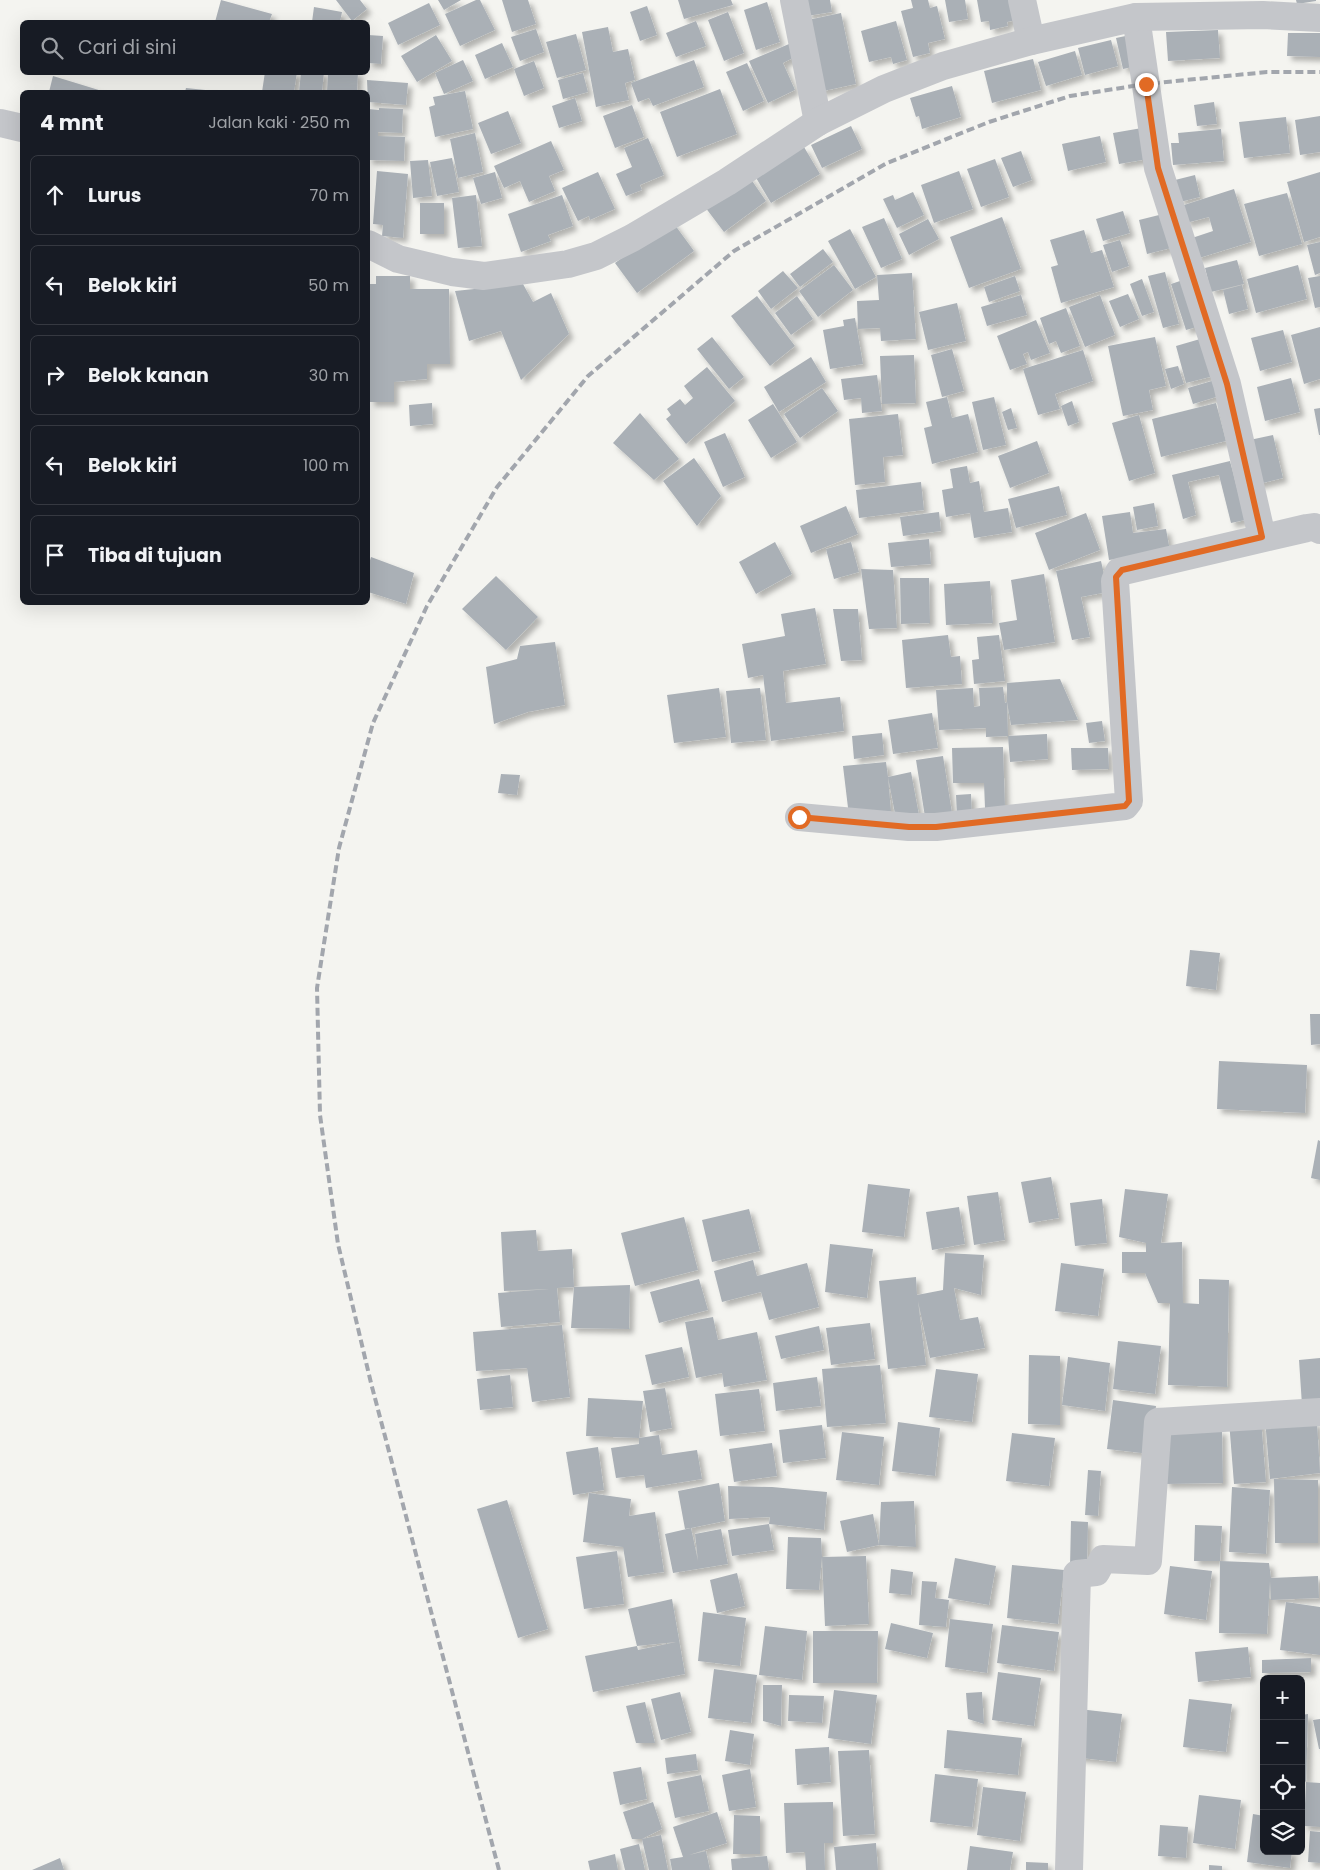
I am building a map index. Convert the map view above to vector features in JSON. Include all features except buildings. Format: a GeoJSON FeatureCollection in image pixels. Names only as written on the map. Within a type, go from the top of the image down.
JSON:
{"type":"FeatureCollection","features":[{"type":"Feature","properties":{"kind":"street"},"geometry":{"type":"LineString","coordinates":[[794,0],[818,122]]}},
{"type":"Feature","properties":{"kind":"street"},"geometry":{"type":"LineString","coordinates":[[1022,0],[1031,41]]}},
{"type":"Feature","properties":{"kind":"street"},"geometry":{"type":"LineString","coordinates":[[370,245],[398,260],[452,272],[484,276],[568,264],[596,256],[632,238],[727,182],[818,122],[884,90],[943,66],[1031,41],[1136,18],[1263,15],[1320,18]]}},
{"type":"Feature","properties":{"kind":"street"},"geometry":{"type":"LineString","coordinates":[[1136,18],[1158,168],[1227,384],[1262,537]]}},
{"type":"Feature","properties":{"kind":"street"},"geometry":{"type":"LineString","coordinates":[[0,124],[20,128]]}},
{"type":"Feature","properties":{"kind":"street"},"geometry":{"type":"LineString","coordinates":[[799,817],[909,827],[936,827],[1125,806],[1129,801],[1116,577],[1122,570],[1262,537],[1314,527],[1320,530]]}},
{"type":"Feature","properties":{"kind":"street"},"geometry":{"type":"LineString","coordinates":[[1069,1870],[1077,1574],[1096,1572],[1103,1559],[1148,1561],[1158,1422],[1320,1412]]}},
{"type":"Feature","properties":{"kind":"railway"},"geometry":{"type":"LineString","coordinates":[[499,1870],[371,1383],[338,1244],[320,1115],[317,988],[339,848],[373,723],[427,606],[497,487],[588,376],[734,251],[887,163],[989,122],[1070,96],[1146,84],[1267,72],[1320,72]]}},
{"type":"Feature","properties":{"kind":"route"},"geometry":{"type":"LineString","coordinates":[[799,817],[880,825],[936,827],[1125,806],[1129,801],[1116,577],[1122,570],[1262,537],[1227,384],[1158,168],[1146,84]]}}]}
